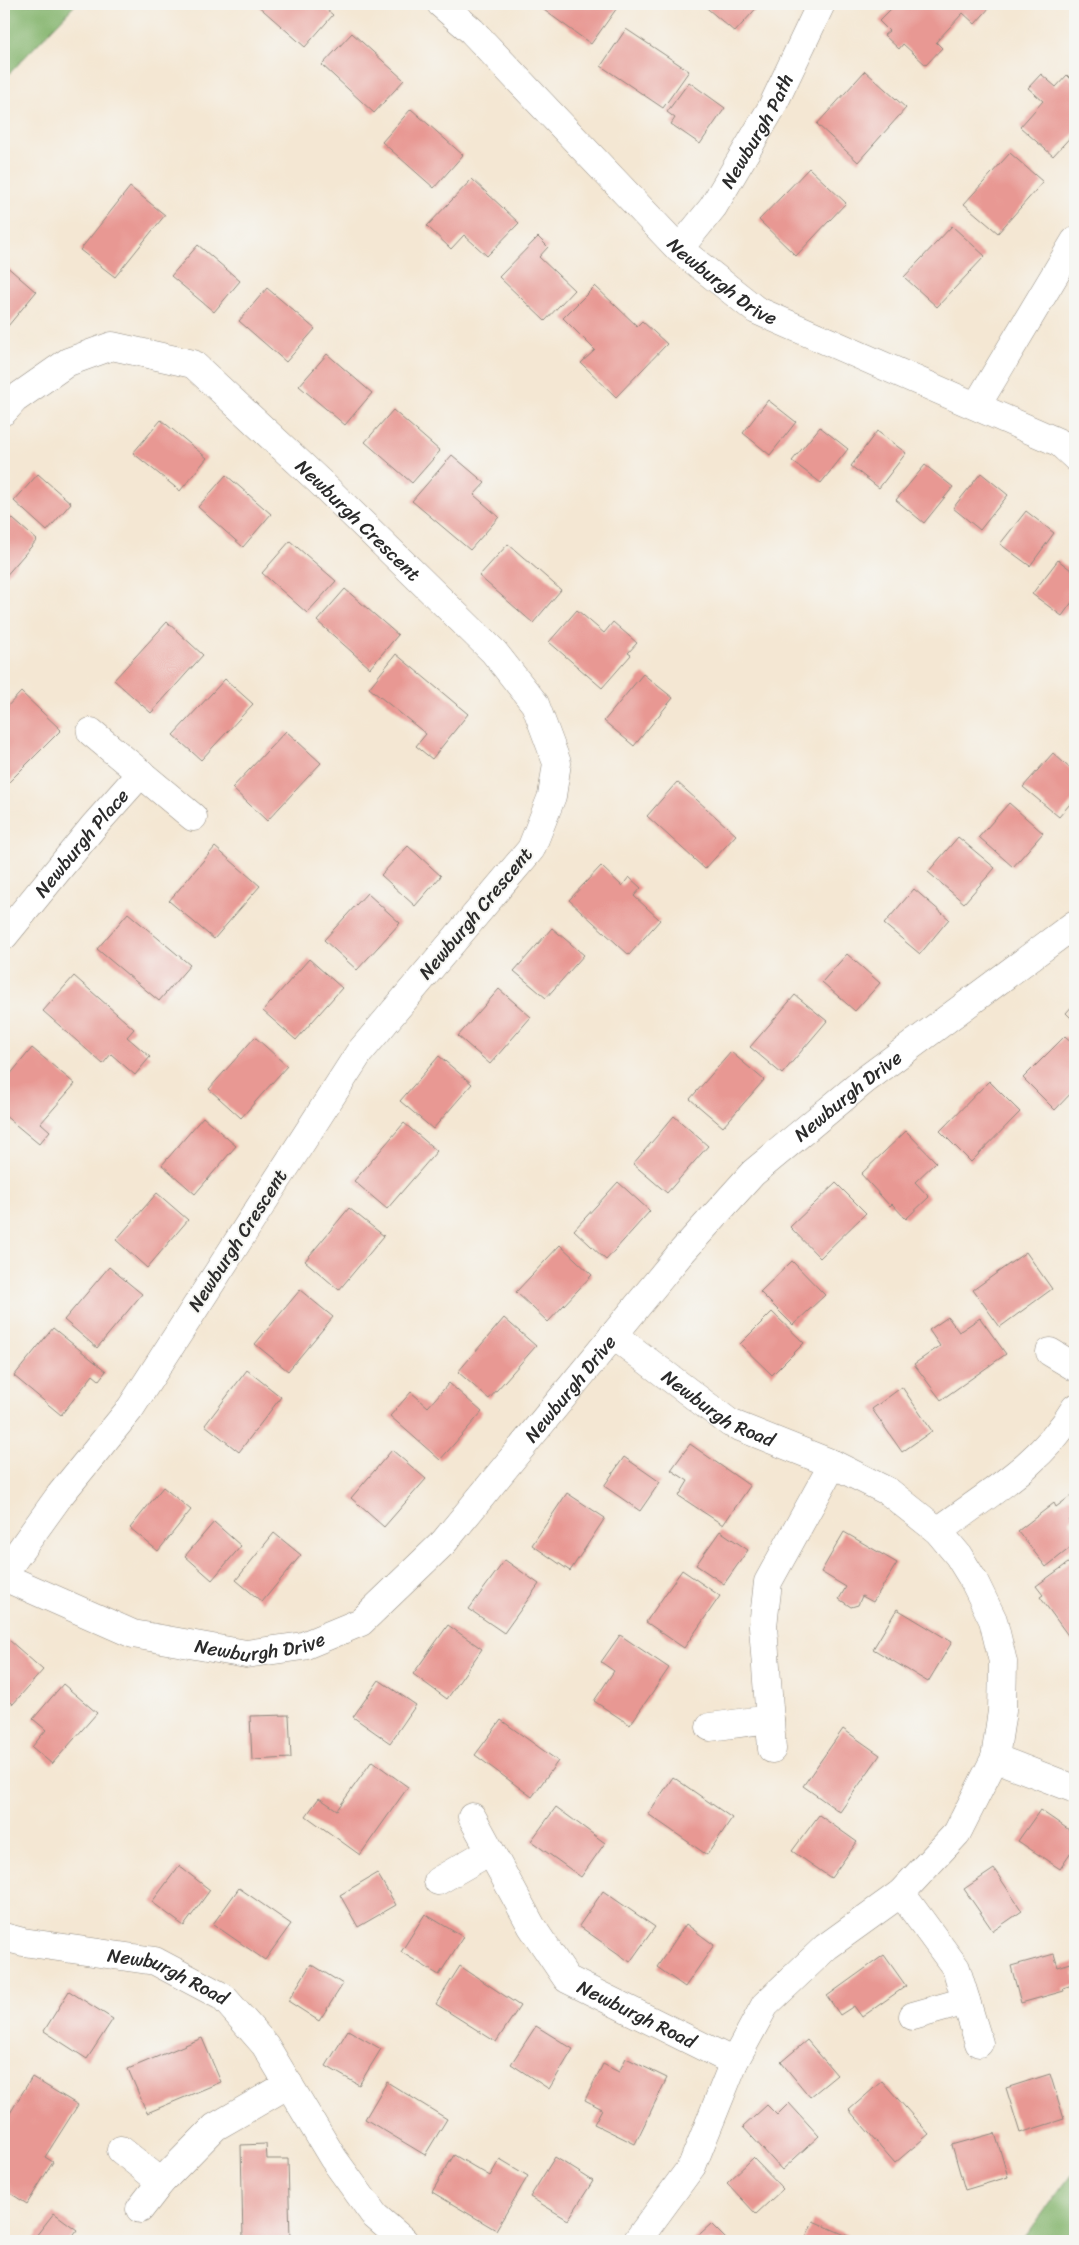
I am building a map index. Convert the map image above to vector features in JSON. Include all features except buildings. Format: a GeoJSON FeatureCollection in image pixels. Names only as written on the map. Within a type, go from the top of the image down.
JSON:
{"type":"FeatureCollection","features":[{"type":"Feature","properties":{"kind":"street","name":"Newburgh Drive"},"geometry":{"type":"LineString","coordinates":[[441,4],[472,31],[680,249],[756,310],[977,405],[1060,443],[1075,457]]}},
{"type":"Feature","properties":{"kind":"street","name":"Newburgh Path"},"geometry":{"type":"LineString","coordinates":[[680,249],[713,208],[771,109],[821,4]]}},
{"type":"Feature","properties":{"kind":"street"},"geometry":{"type":"LineString","coordinates":[[977,405],[1075,241]]}},
{"type":"Feature","properties":{"kind":"street","name":"Newburgh Crescent"},"geometry":{"type":"LineString","coordinates":[[4,411],[15,398],[68,362],[112,346],[193,364],[320,482],[494,652],[535,704],[557,764],[552,796],[531,849],[359,1053],[130,1409],[60,1495],[4,1573]]}},
{"type":"Feature","properties":{"kind":"street","name":"Newburgh Place"},"geometry":{"type":"LineString","coordinates":[[91,732],[193,817]]}},
{"type":"Feature","properties":{"kind":"street","name":"Newburgh Place"},"geometry":{"type":"LineString","coordinates":[[4,936],[93,827],[141,773]]}},
{"type":"Feature","properties":{"kind":"street","name":"Newburgh Drive"},"geometry":{"type":"LineString","coordinates":[[4,1577],[133,1634],[246,1654],[303,1646],[361,1622],[444,1542],[680,1254],[753,1174],[864,1080],[1075,924]]}},
{"type":"Feature","properties":{"kind":"street","name":"Newburgh Road"},"geometry":{"type":"LineString","coordinates":[[612,1335],[730,1423],[833,1464],[889,1492],[938,1531],[958,1555],[993,1620],[1003,1662],[1002,1710],[995,1758],[957,1833],[901,1893],[826,1947],[765,2005],[734,2062],[692,2166],[637,2241]]}},
{"type":"Feature","properties":{"kind":"street"},"geometry":{"type":"LineString","coordinates":[[1050,1352],[1075,1367]]}},
{"type":"Feature","properties":{"kind":"street"},"geometry":{"type":"LineString","coordinates":[[938,1531],[1029,1465],[1070,1417],[1075,1408]]}},
{"type":"Feature","properties":{"kind":"street"},"geometry":{"type":"LineString","coordinates":[[772,1749],[763,1626],[768,1582],[833,1464]]}},
{"type":"Feature","properties":{"kind":"street"},"geometry":{"type":"LineString","coordinates":[[710,1727],[770,1718]]}},
{"type":"Feature","properties":{"kind":"street"},"geometry":{"type":"LineString","coordinates":[[995,1758],[1075,1789]]}},
{"type":"Feature","properties":{"kind":"street","name":"Newburgh Road"},"geometry":{"type":"LineString","coordinates":[[472,1817],[532,1927],[567,1979],[734,2062]]}},
{"type":"Feature","properties":{"kind":"street"},"geometry":{"type":"LineString","coordinates":[[438,1881],[490,1851]]}},
{"type":"Feature","properties":{"kind":"street"},"geometry":{"type":"LineString","coordinates":[[901,1893],[956,1968],[978,2043]]}},
{"type":"Feature","properties":{"kind":"street","name":"Newburgh Road"},"geometry":{"type":"LineString","coordinates":[[4,1937],[23,1942],[155,1961],[223,1997],[265,2045],[333,2158],[375,2216],[404,2241]]}},
{"type":"Feature","properties":{"kind":"street"},"geometry":{"type":"LineString","coordinates":[[913,2016],[966,2001]]}},
{"type":"Feature","properties":{"kind":"street"},"geometry":{"type":"LineString","coordinates":[[140,2209],[161,2182],[215,2127],[289,2084]]}},
{"type":"Feature","properties":{"kind":"street"},"geometry":{"type":"LineString","coordinates":[[121,2150],[161,2182]]}},
{"type":"Feature","properties":{"kind":"green space"},"geometry":{"type":"Polygon","coordinates":[[[4,4],[76,4],[4,79],[4,4]]]}},
{"type":"Feature","properties":{"kind":"green space"},"geometry":{"type":"Polygon","coordinates":[[[1075,2171],[1075,2241],[1022,2241],[1071,2175],[1075,2171]]]}}]}
